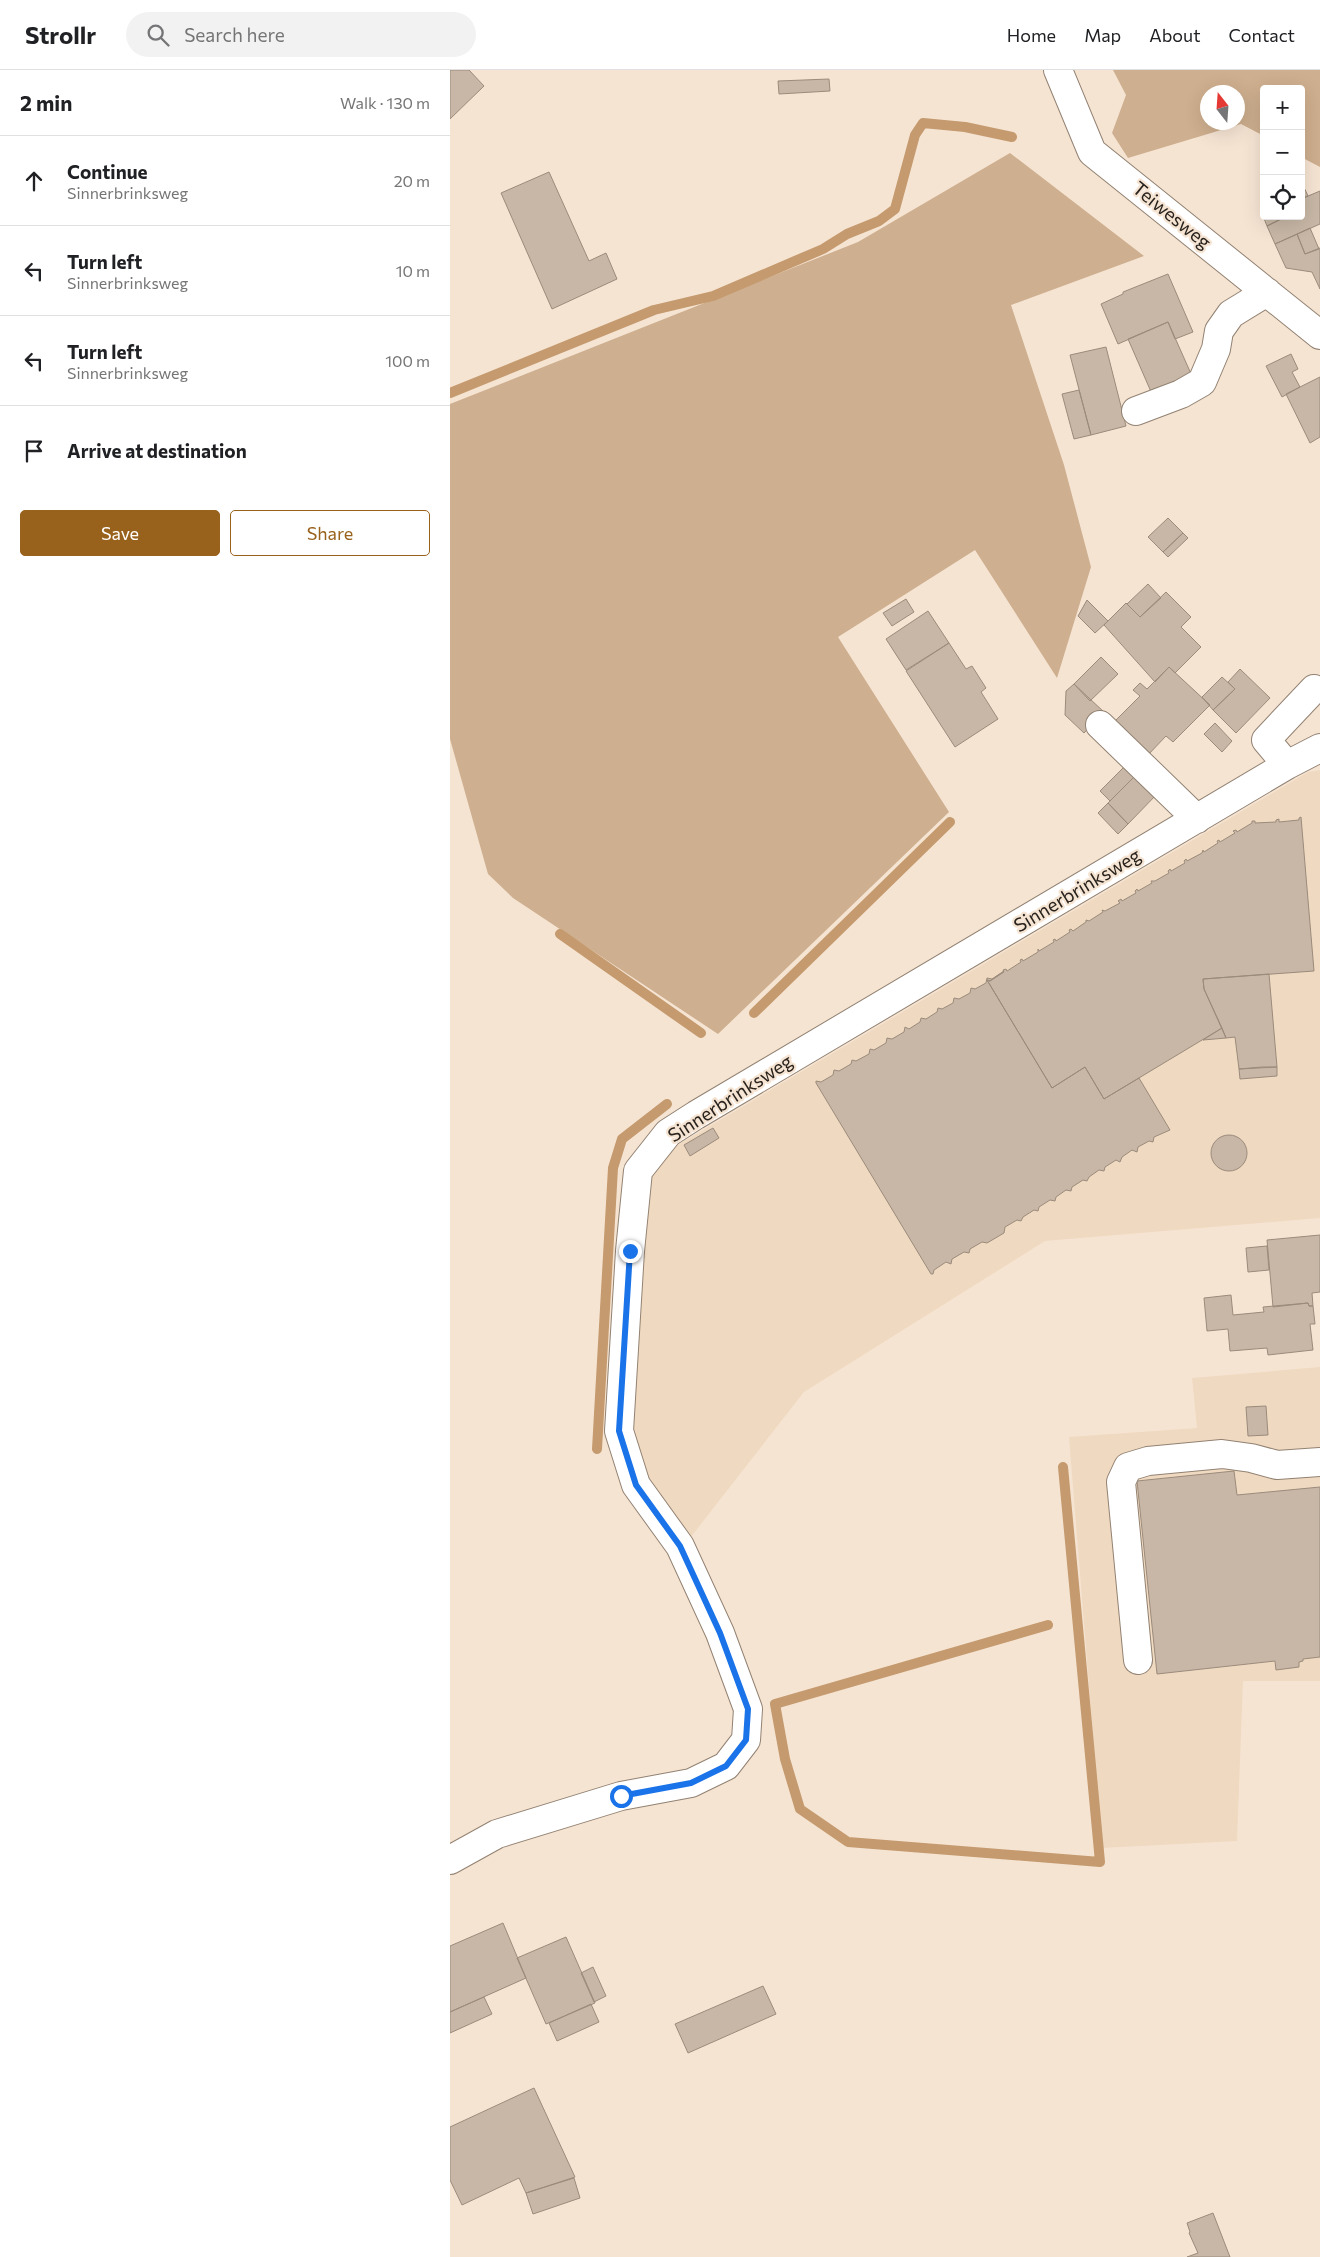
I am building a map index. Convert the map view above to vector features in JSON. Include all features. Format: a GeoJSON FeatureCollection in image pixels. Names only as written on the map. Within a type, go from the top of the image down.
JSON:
{"type":"FeatureCollection","features":[{"type":"Feature","properties":{"kind":"street","name":"Teiwesweg"},"geometry":{"type":"LineString","coordinates":[[1058,70],[1092,152],[1320,335]]}},
{"type":"Feature","properties":{"kind":"street"},"geometry":{"type":"LineString","coordinates":[[1136,411],[1181,394],[1202,382],[1216,349],[1219,331],[1231,314],[1267,292]]}},
{"type":"Feature","properties":{"kind":"street"},"geometry":{"type":"LineString","coordinates":[[1287,765],[1266,740],[1314,689]]}},
{"type":"Feature","properties":{"kind":"street"},"geometry":{"type":"LineString","coordinates":[[1100,725],[1197,818]]}},
{"type":"Feature","properties":{"kind":"street","name":"Sinnerbrinksweg"},"geometry":{"type":"LineString","coordinates":[[450,1860],[497,1834],[621,1796],[691,1783],[726,1766],[746,1740],[748,1709],[720,1633],[680,1546],[636,1485],[619,1431],[630,1251],[638,1171],[668,1133],[696,1115],[1287,765],[1320,748]]}},
{"type":"Feature","properties":{"kind":"street"},"geometry":{"type":"LineString","coordinates":[[1138,1660],[1121,1482],[1128,1467],[1148,1461],[1222,1454],[1251,1458],[1277,1465],[1320,1462]]}},
{"type":"Feature","properties":{"kind":"shaded area"},"geometry":{"type":"Polygon","coordinates":[[[1113,70],[1320,70],[1320,167],[1305,159],[1305,85],[1260,85],[1260,134],[1245,126],[1245,85],[1200,85],[1200,130],[1221,130],[1128,158],[1112,133],[1126,95],[1113,70]]]}},
{"type":"Feature","properties":{"kind":"shaded area"},"geometry":{"type":"Polygon","coordinates":[[[1010,153],[1144,256],[1011,305],[1064,465],[1091,567],[1057,678],[975,550],[838,637],[949,812],[718,1034],[513,898],[488,874],[450,739],[450,404],[858,242],[1010,153]]]}},
{"type":"Feature","properties":{"kind":"shaded area"},"geometry":{"type":"Polygon","coordinates":[[[1320,770],[1320,1218],[1045,1241],[804,1392],[687,1542],[648,1483],[632,1431],[643,1253],[651,1177],[676,1146],[1308,772],[1320,770]]]}},
{"type":"Feature","properties":{"kind":"shaded area"},"geometry":{"type":"Polygon","coordinates":[[[1320,1367],[1320,1681],[1243,1681],[1237,1841],[1102,1848],[1069,1437],[1197,1428],[1192,1378],[1320,1367]]]}},
{"type":"Feature","properties":{"kind":"building"},"geometry":{"type":"Polygon","coordinates":[[[450,70],[469,70],[484,86],[450,119],[450,70]]]}},
{"type":"Feature","properties":{"kind":"building"},"geometry":{"type":"Polygon","coordinates":[[[829,79],[830,91],[779,94],[778,81],[829,79]]]}},
{"type":"Feature","properties":{"kind":"building"},"geometry":{"type":"Polygon","coordinates":[[[549,172],[589,261],[606,253],[617,279],[552,309],[501,193],[549,172]]]}},
{"type":"Feature","properties":{"kind":"building"},"geometry":{"type":"Polygon","coordinates":[[[1320,191],[1320,224],[1275,244],[1267,226],[1278,220],[1305,220],[1305,197],[1320,191]]]}},
{"type":"Feature","properties":{"kind":"building"},"geometry":{"type":"Polygon","coordinates":[[[1265,220],[1280,220],[1267,226],[1265,220]]]}},
{"type":"Feature","properties":{"kind":"building"},"geometry":{"type":"Polygon","coordinates":[[[1310,228],[1319,249],[1305,254],[1297,234],[1310,228]]]}},
{"type":"Feature","properties":{"kind":"building"},"geometry":{"type":"Polygon","coordinates":[[[1297,234],[1305,254],[1320,248],[1320,289],[1312,272],[1286,268],[1275,244],[1297,234]]]}},
{"type":"Feature","properties":{"kind":"building"},"geometry":{"type":"Polygon","coordinates":[[[1168,274],[1193,332],[1175,339],[1168,322],[1118,344],[1101,304],[1123,294],[1123,292],[1168,274]]]}},
{"type":"Feature","properties":{"kind":"building"},"geometry":{"type":"Polygon","coordinates":[[[1168,322],[1192,376],[1152,394],[1128,339],[1168,322]]]}},
{"type":"Feature","properties":{"kind":"building"},"geometry":{"type":"Polygon","coordinates":[[[1106,347],[1126,426],[1091,435],[1070,355],[1106,347]]]}},
{"type":"Feature","properties":{"kind":"building"},"geometry":{"type":"Polygon","coordinates":[[[1291,354],[1298,369],[1292,372],[1300,387],[1282,397],[1266,366],[1291,354]]]}},
{"type":"Feature","properties":{"kind":"building"},"geometry":{"type":"Polygon","coordinates":[[[1320,377],[1320,437],[1310,443],[1286,394],[1320,377]]]}},
{"type":"Feature","properties":{"kind":"building"},"geometry":{"type":"Polygon","coordinates":[[[1079,390],[1091,435],[1074,439],[1062,394],[1079,390]]]}},
{"type":"Feature","properties":{"kind":"building"},"geometry":{"type":"Polygon","coordinates":[[[1168,518],[1183,533],[1163,552],[1148,537],[1168,518]]]}},
{"type":"Feature","properties":{"kind":"building"},"geometry":{"type":"Polygon","coordinates":[[[1183,533],[1188,538],[1168,557],[1163,552],[1183,533]]]}},
{"type":"Feature","properties":{"kind":"building"},"geometry":{"type":"Polygon","coordinates":[[[1148,584],[1161,598],[1140,617],[1127,604],[1148,584]]]}},
{"type":"Feature","properties":{"kind":"building"},"geometry":{"type":"Polygon","coordinates":[[[1166,592],[1191,617],[1181,627],[1201,647],[1175,673],[1169,667],[1155,682],[1104,625],[1126,603],[1140,617],[1166,592]]]}},
{"type":"Feature","properties":{"kind":"building"},"geometry":{"type":"Polygon","coordinates":[[[906,599],[914,612],[892,626],[883,613],[906,599]]]}},
{"type":"Feature","properties":{"kind":"building"},"geometry":{"type":"Polygon","coordinates":[[[1087,600],[1108,621],[1095,633],[1078,616],[1087,600]]]}},
{"type":"Feature","properties":{"kind":"building"},"geometry":{"type":"Polygon","coordinates":[[[928,611],[949,643],[906,670],[886,639],[928,611]]]}},
{"type":"Feature","properties":{"kind":"building"},"geometry":{"type":"Polygon","coordinates":[[[949,643],[966,669],[972,666],[986,688],[981,692],[998,719],[955,747],[906,671],[949,643]]]}},
{"type":"Feature","properties":{"kind":"building"},"geometry":{"type":"Polygon","coordinates":[[[1101,657],[1118,674],[1090,701],[1074,684],[1101,657]]]}},
{"type":"Feature","properties":{"kind":"building"},"geometry":{"type":"Polygon","coordinates":[[[1169,667],[1210,705],[1173,742],[1166,736],[1147,756],[1113,723],[1140,696],[1133,690],[1140,683],[1147,689],[1169,667]]]}},
{"type":"Feature","properties":{"kind":"building"},"geometry":{"type":"Polygon","coordinates":[[[1240,669],[1270,698],[1236,733],[1213,710],[1235,689],[1228,682],[1240,669]]]}},
{"type":"Feature","properties":{"kind":"building"},"geometry":{"type":"Polygon","coordinates":[[[1222,677],[1235,689],[1213,710],[1202,697],[1222,677]]]}},
{"type":"Feature","properties":{"kind":"building"},"geometry":{"type":"Polygon","coordinates":[[[1074,684],[1104,712],[1084,733],[1065,715],[1066,691],[1074,684]]]}},
{"type":"Feature","properties":{"kind":"building"},"geometry":{"type":"Polygon","coordinates":[[[1215,723],[1232,741],[1222,752],[1204,734],[1215,723]]]}},
{"type":"Feature","properties":{"kind":"building"},"geometry":{"type":"Polygon","coordinates":[[[1126,765],[1136,775],[1110,801],[1100,791],[1126,765]]]}},
{"type":"Feature","properties":{"kind":"building"},"geometry":{"type":"Polygon","coordinates":[[[1138,773],[1158,793],[1128,824],[1108,803],[1138,773]]]}},
{"type":"Feature","properties":{"kind":"building"},"geometry":{"type":"Polygon","coordinates":[[[1108,803],[1128,824],[1118,834],[1098,813],[1108,803]]]}},
{"type":"Feature","properties":{"kind":"building"},"geometry":{"type":"Polygon","coordinates":[[[1301,817],[1314,971],[1203,979],[1204,989],[1222,1028],[1104,1099],[1085,1067],[1052,1088],[987,980],[990,981],[1004,972],[1003,970],[1006,969],[1007,971],[1021,962],[1020,960],[1022,959],[1023,961],[1038,952],[1038,949],[1039,951],[1054,942],[1053,940],[1055,939],[1056,941],[1070,932],[1069,930],[1073,931],[1086,922],[1086,920],[1089,921],[1103,912],[1102,910],[1105,911],[1120,903],[1118,901],[1121,899],[1122,901],[1136,893],[1137,889],[1138,891],[1152,883],[1151,881],[1155,881],[1169,873],[1170,869],[1171,871],[1185,863],[1186,859],[1187,861],[1202,853],[1203,850],[1204,852],[1218,843],[1217,841],[1219,840],[1220,842],[1235,833],[1233,831],[1236,830],[1237,832],[1252,823],[1252,821],[1255,821],[1255,823],[1276,822],[1279,819],[1279,822],[1299,820],[1301,817]]]}},
{"type":"Feature","properties":{"kind":"building"},"geometry":{"type":"Polygon","coordinates":[[[1004,971],[990,981],[987,980],[1052,1088],[1085,1067],[1104,1099],[1139,1078],[1170,1130],[1154,1137],[1153,1142],[1149,1141],[1138,1147],[1137,1152],[1132,1150],[1122,1157],[1120,1162],[1116,1160],[1105,1167],[1104,1171],[1099,1170],[1089,1177],[1087,1181],[1083,1180],[1072,1187],[1071,1191],[1066,1190],[1056,1197],[1055,1201],[1050,1200],[1039,1207],[1038,1211],[1034,1210],[1023,1217],[1021,1221],[1017,1220],[1005,1227],[1004,1233],[987,1243],[982,1242],[970,1249],[969,1253],[964,1252],[952,1259],[951,1264],[946,1262],[931,1274],[816,1081],[821,1082],[833,1075],[834,1070],[839,1071],[851,1064],[852,1060],[856,1061],[869,1054],[870,1049],[874,1050],[886,1043],[887,1038],[892,1039],[904,1032],[905,1027],[909,1029],[920,1022],[921,1018],[926,1019],[937,1012],[938,1008],[942,1009],[953,1003],[954,998],[959,999],[970,993],[971,988],[975,989],[986,983],[987,978],[992,979],[1004,971]]]}},
{"type":"Feature","properties":{"kind":"building"},"geometry":{"type":"Polygon","coordinates":[[[1269,974],[1277,1067],[1239,1069],[1235,1037],[1226,1038],[1204,989],[1203,979],[1269,974]]]}},
{"type":"Feature","properties":{"kind":"building"},"geometry":{"type":"Polygon","coordinates":[[[1222,1028],[1226,1038],[1203,1040],[1222,1028]]]}},
{"type":"Feature","properties":{"kind":"building"},"geometry":{"type":"Polygon","coordinates":[[[1277,1067],[1277,1076],[1240,1079],[1239,1069],[1277,1067]]]}},
{"type":"Feature","properties":{"kind":"building"},"geometry":{"type":"Polygon","coordinates":[[[713,1128],[719,1138],[690,1156],[684,1145],[713,1128]]]}},
{"type":"Feature","properties":{"kind":"building"},"geometry":{"type":"Polygon","coordinates":[[[1229,1135],[1236,1136],[1242,1140],[1246,1146],[1246,1160],[1242,1166],[1236,1170],[1229,1171],[1222,1170],[1216,1166],[1212,1160],[1211,1153],[1212,1146],[1216,1140],[1222,1136],[1229,1135]]]}},
{"type":"Feature","properties":{"kind":"building"},"geometry":{"type":"Polygon","coordinates":[[[1320,1235],[1320,1292],[1312,1293],[1313,1306],[1309,1306],[1308,1303],[1273,1307],[1267,1240],[1320,1235]]]}},
{"type":"Feature","properties":{"kind":"building"},"geometry":{"type":"Polygon","coordinates":[[[1267,1246],[1269,1270],[1248,1272],[1246,1248],[1267,1246]]]}},
{"type":"Feature","properties":{"kind":"building"},"geometry":{"type":"Polygon","coordinates":[[[1231,1295],[1233,1315],[1264,1312],[1263,1307],[1308,1303],[1309,1306],[1313,1306],[1315,1324],[1310,1324],[1313,1350],[1268,1355],[1267,1348],[1230,1351],[1228,1329],[1207,1331],[1204,1298],[1231,1295]]]}},
{"type":"Feature","properties":{"kind":"building"},"geometry":{"type":"Polygon","coordinates":[[[1266,1406],[1268,1435],[1248,1436],[1246,1407],[1266,1406]]]}},
{"type":"Feature","properties":{"kind":"building"},"geometry":{"type":"Polygon","coordinates":[[[1234,1471],[1237,1495],[1320,1487],[1320,1657],[1303,1659],[1303,1661],[1299,1662],[1299,1667],[1276,1670],[1275,1661],[1157,1674],[1137,1481],[1234,1471]]]}},
{"type":"Feature","properties":{"kind":"building"},"geometry":{"type":"Polygon","coordinates":[[[503,1923],[526,1978],[450,2012],[450,1946],[503,1923]]]}},
{"type":"Feature","properties":{"kind":"building"},"geometry":{"type":"Polygon","coordinates":[[[566,1937],[595,2003],[546,2024],[517,1958],[566,1937]]]}},
{"type":"Feature","properties":{"kind":"building"},"geometry":{"type":"Polygon","coordinates":[[[593,1967],[606,1996],[594,2002],[581,1973],[593,1967]]]}},
{"type":"Feature","properties":{"kind":"building"},"geometry":{"type":"Polygon","coordinates":[[[763,1986],[776,2014],[688,2053],[675,2024],[763,1986]]]}},
{"type":"Feature","properties":{"kind":"building"},"geometry":{"type":"Polygon","coordinates":[[[484,1997],[492,2014],[450,2033],[450,2012],[484,1997]]]}},
{"type":"Feature","properties":{"kind":"building"},"geometry":{"type":"Polygon","coordinates":[[[591,2004],[599,2022],[557,2041],[549,2023],[591,2004]]]}},
{"type":"Feature","properties":{"kind":"building"},"geometry":{"type":"Polygon","coordinates":[[[534,2088],[575,2177],[526,2193],[519,2178],[462,2205],[450,2180],[450,2127],[534,2088]]]}},
{"type":"Feature","properties":{"kind":"building"},"geometry":{"type":"Polygon","coordinates":[[[574,2178],[580,2198],[533,2214],[526,2193],[574,2178]]]}},
{"type":"Feature","properties":{"kind":"building"},"geometry":{"type":"Polygon","coordinates":[[[1213,2213],[1230,2257],[1187,2257],[1198,2253],[1189,2233],[1187,2223],[1213,2213]]]}},
{"type":"Feature","properties":{"kind":"waterway"},"geometry":{"type":"LineString","coordinates":[[450,393],[654,310],[713,296],[823,249],[847,234],[879,221],[895,209],[915,135],[923,123],[965,127],[1012,137]]}},
{"type":"Feature","properties":{"kind":"waterway"},"geometry":{"type":"LineString","coordinates":[[754,1013],[950,822]]}},
{"type":"Feature","properties":{"kind":"waterway"},"geometry":{"type":"LineString","coordinates":[[560,934],[701,1033]]}},
{"type":"Feature","properties":{"kind":"waterway"},"geometry":{"type":"LineString","coordinates":[[597,1449],[613,1168],[622,1139],[667,1104]]}},
{"type":"Feature","properties":{"kind":"waterway"},"geometry":{"type":"LineString","coordinates":[[1048,1625],[775,1704],[785,1759],[800,1809],[848,1842],[1100,1862],[1063,1467]]}},
{"type":"Feature","properties":{"kind":"route"},"geometry":{"type":"LineString","coordinates":[[621,1796],[691,1783],[726,1766],[746,1740],[748,1709],[720,1633],[680,1546],[636,1485],[619,1431],[630,1251]]}}]}
